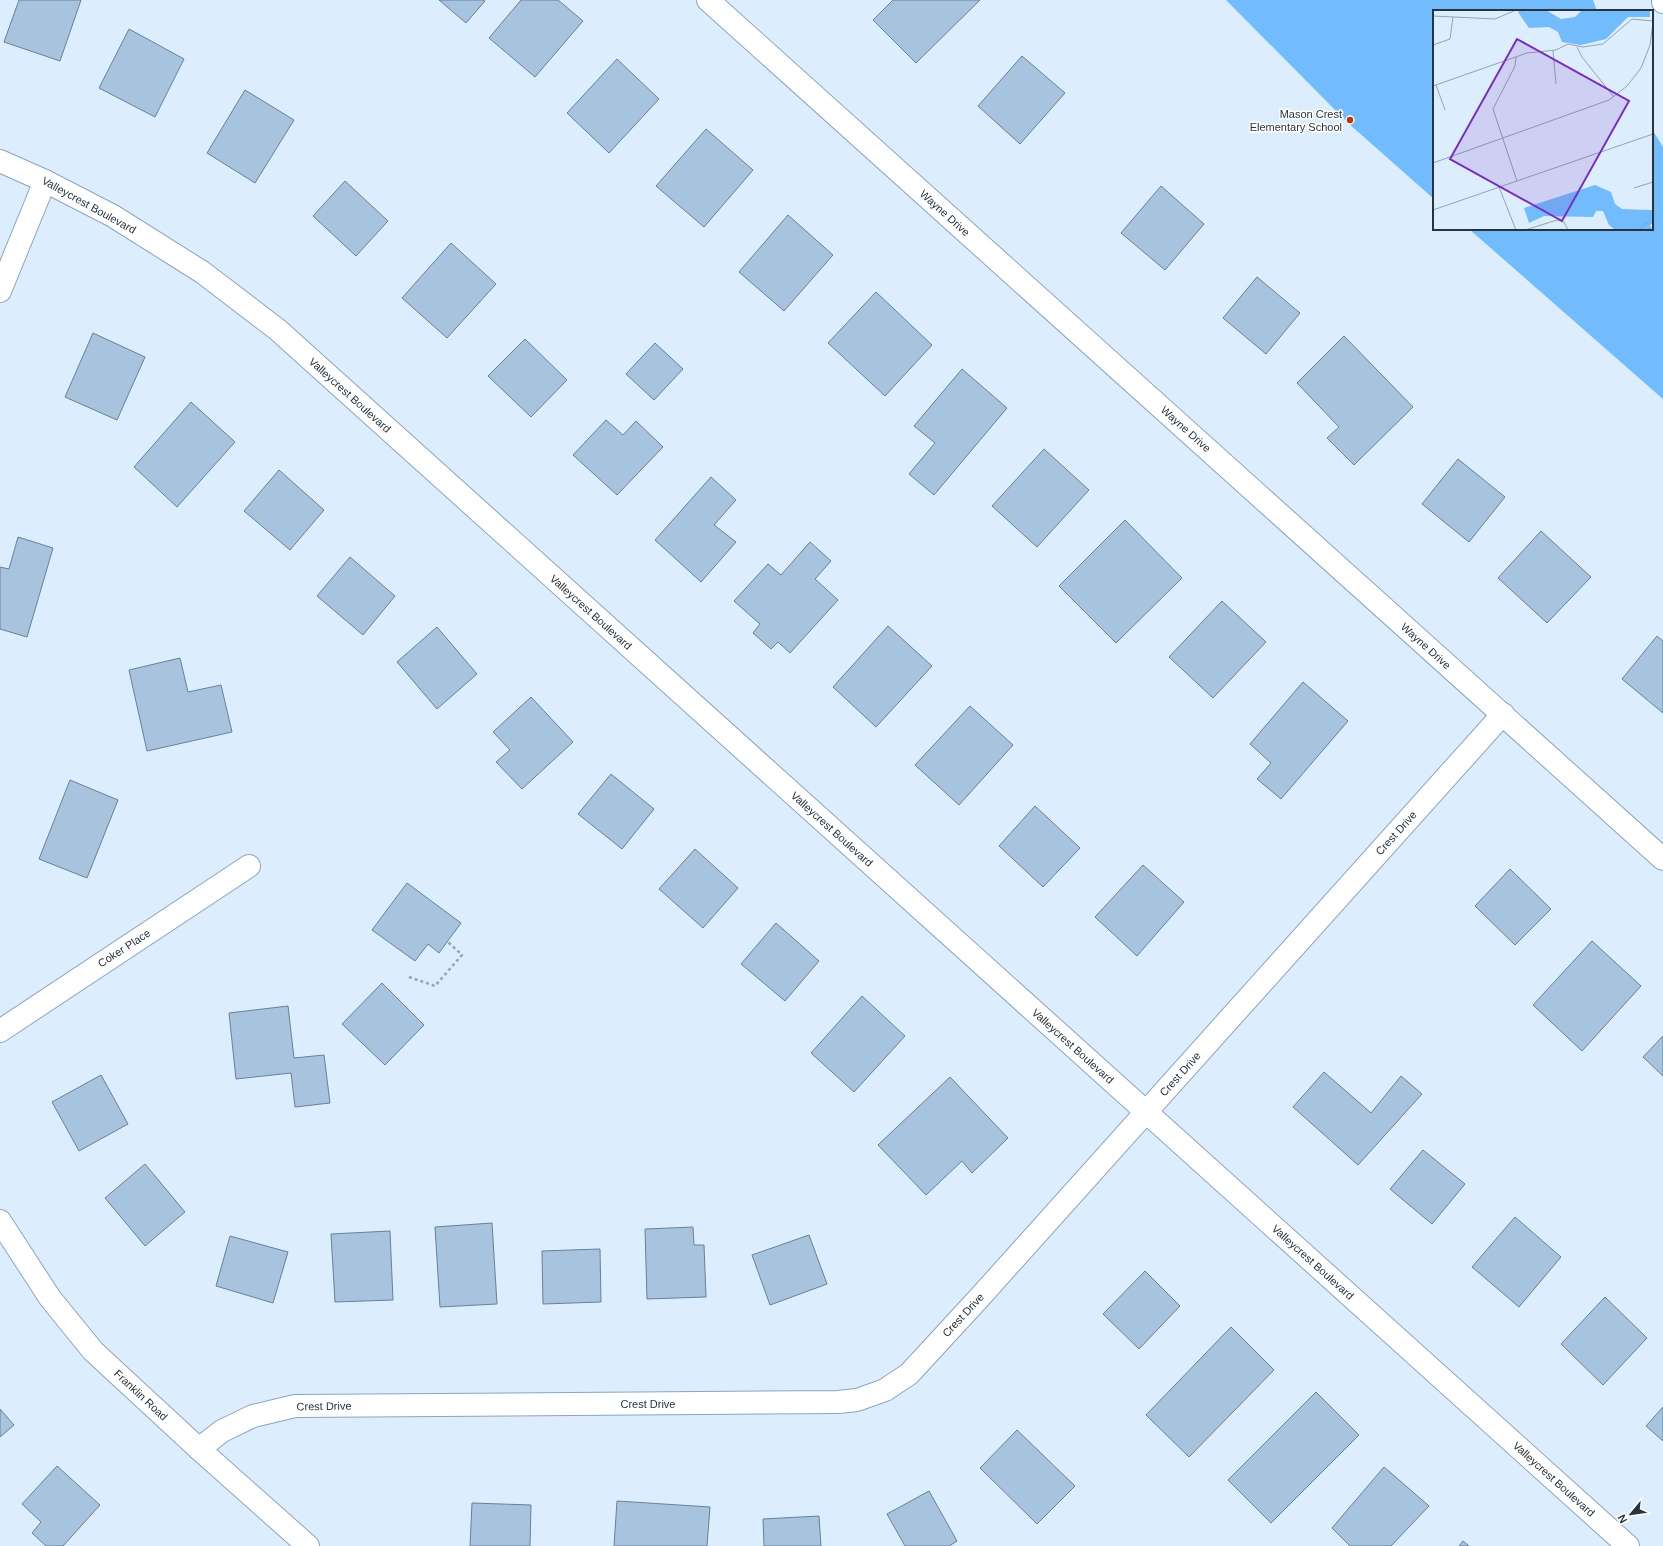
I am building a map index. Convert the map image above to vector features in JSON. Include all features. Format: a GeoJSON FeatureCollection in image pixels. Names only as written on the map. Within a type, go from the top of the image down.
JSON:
{"type":"FeatureCollection","features":[{"type":"Feature","properties":{"kind":"street","name":"Wayne Drive"},"geometry":{"type":"LineString","coordinates":[[708,0],[1663,859]]}},
{"type":"Feature","properties":{"kind":"street","name":"Valleycrest Boulevard"},"geometry":{"type":"LineString","coordinates":[[0,161],[45,180],[113,216],[202,272],[278,330],[1628,1546]]}},
{"type":"Feature","properties":{"kind":"street"},"geometry":{"type":"LineString","coordinates":[[0,292],[45,180]]}},
{"type":"Feature","properties":{"kind":"street","name":"Crest Drive"},"geometry":{"type":"LineString","coordinates":[[199,1449],[222,1431],[253,1416],[295,1406],[820,1403],[857,1400],[885,1390],[909,1374],[980,1298],[1503,714]]}},
{"type":"Feature","properties":{"kind":"street","name":"Coker Place"},"geometry":{"type":"LineString","coordinates":[[0,1031],[249,866]]}},
{"type":"Feature","properties":{"kind":"street","name":"Franklin Road"},"geometry":{"type":"LineString","coordinates":[[0,1221],[50,1298],[93,1350],[199,1449],[308,1546]]}},
{"type":"Feature","properties":{"kind":"path"},"geometry":{"type":"LineString","coordinates":[[409,977],[435,986],[462,955],[448,942]]}},
{"type":"Feature","properties":{"kind":"shaded area"},"geometry":{"type":"Polygon","coordinates":[[[1226,0],[1593,0],[1597,10],[1433,10],[1433,198],[1348,123],[1226,0]]]}},
{"type":"Feature","properties":{"kind":"shaded area"},"geometry":{"type":"Polygon","coordinates":[[[1653,131],[1663,147],[1663,399],[1470,230],[1653,230],[1653,131]]]}},
{"type":"Feature","properties":{"kind":"building"},"geometry":{"type":"Polygon","coordinates":[[[19,0],[81,0],[60,61],[4,42],[19,0]]]}},
{"type":"Feature","properties":{"kind":"building"},"geometry":{"type":"Polygon","coordinates":[[[439,0],[483,0],[485,1],[466,23],[439,0]]]}},
{"type":"Feature","properties":{"kind":"building"},"geometry":{"type":"Polygon","coordinates":[[[521,0],[558,0],[583,21],[535,77],[489,38],[521,0]]]}},
{"type":"Feature","properties":{"kind":"building"},"geometry":{"type":"Polygon","coordinates":[[[893,0],[980,0],[916,63],[873,20],[893,0]]]}},
{"type":"Feature","properties":{"kind":"building"},"geometry":{"type":"Polygon","coordinates":[[[129,29],[184,59],[155,117],[99,88],[129,29]]]}},
{"type":"Feature","properties":{"kind":"building"},"geometry":{"type":"Polygon","coordinates":[[[1022,56],[1065,93],[1020,144],[978,106],[1022,56]]]}},
{"type":"Feature","properties":{"kind":"building"},"geometry":{"type":"Polygon","coordinates":[[[617,59],[659,99],[609,153],[567,113],[617,59]]]}},
{"type":"Feature","properties":{"kind":"building"},"geometry":{"type":"Polygon","coordinates":[[[245,90],[294,120],[255,183],[207,153],[245,90]]]}},
{"type":"Feature","properties":{"kind":"building"},"geometry":{"type":"Polygon","coordinates":[[[706,129],[753,170],[704,227],[656,186],[706,129]]]}},
{"type":"Feature","properties":{"kind":"building"},"geometry":{"type":"Polygon","coordinates":[[[345,181],[388,221],[356,256],[313,216],[345,181]]]}},
{"type":"Feature","properties":{"kind":"building"},"geometry":{"type":"Polygon","coordinates":[[[1161,186],[1204,224],[1165,270],[1121,233],[1161,186]]]}},
{"type":"Feature","properties":{"kind":"building"},"geometry":{"type":"Polygon","coordinates":[[[788,215],[833,255],[784,311],[739,272],[788,215]]]}},
{"type":"Feature","properties":{"kind":"building"},"geometry":{"type":"Polygon","coordinates":[[[451,243],[496,284],[447,338],[402,298],[451,243]]]}},
{"type":"Feature","properties":{"kind":"building"},"geometry":{"type":"Polygon","coordinates":[[[1257,277],[1300,313],[1266,354],[1223,318],[1257,277]]]}},
{"type":"Feature","properties":{"kind":"building"},"geometry":{"type":"Polygon","coordinates":[[[876,292],[932,345],[885,396],[828,343],[876,292]]]}},
{"type":"Feature","properties":{"kind":"building"},"geometry":{"type":"Polygon","coordinates":[[[93,333],[145,357],[117,420],[65,397],[93,333]]]}},
{"type":"Feature","properties":{"kind":"building"},"geometry":{"type":"Polygon","coordinates":[[[1344,336],[1413,407],[1354,465],[1327,438],[1339,427],[1297,383],[1344,336]]]}},
{"type":"Feature","properties":{"kind":"building"},"geometry":{"type":"Polygon","coordinates":[[[525,339],[567,380],[531,417],[488,376],[525,339]]]}},
{"type":"Feature","properties":{"kind":"building"},"geometry":{"type":"Polygon","coordinates":[[[655,343],[683,369],[654,400],[626,374],[655,343]]]}},
{"type":"Feature","properties":{"kind":"building"},"geometry":{"type":"Polygon","coordinates":[[[962,369],[1007,408],[934,495],[909,474],[935,443],[914,426],[962,369]]]}},
{"type":"Feature","properties":{"kind":"building"},"geometry":{"type":"Polygon","coordinates":[[[191,402],[235,442],[177,507],[134,467],[191,402]]]}},
{"type":"Feature","properties":{"kind":"building"},"geometry":{"type":"Polygon","coordinates":[[[606,420],[623,435],[636,421],[663,447],[617,495],[573,455],[606,420]]]}},
{"type":"Feature","properties":{"kind":"building"},"geometry":{"type":"Polygon","coordinates":[[[1044,449],[1089,490],[1037,547],[992,506],[1044,449]]]}},
{"type":"Feature","properties":{"kind":"building"},"geometry":{"type":"Polygon","coordinates":[[[1458,459],[1505,497],[1469,542],[1422,504],[1458,459]]]}},
{"type":"Feature","properties":{"kind":"building"},"geometry":{"type":"Polygon","coordinates":[[[279,470],[324,510],[290,550],[244,511],[279,470]]]}},
{"type":"Feature","properties":{"kind":"building"},"geometry":{"type":"Polygon","coordinates":[[[711,477],[736,500],[714,525],[736,542],[701,582],[655,540],[711,477]]]}},
{"type":"Feature","properties":{"kind":"building"},"geometry":{"type":"Polygon","coordinates":[[[1125,520],[1182,578],[1116,643],[1059,586],[1125,520]]]}},
{"type":"Feature","properties":{"kind":"building"},"geometry":{"type":"Polygon","coordinates":[[[1541,531],[1591,577],[1547,623],[1498,578],[1541,531]]]}},
{"type":"Feature","properties":{"kind":"building"},"geometry":{"type":"Polygon","coordinates":[[[18,537],[53,548],[27,637],[0,629],[0,567],[9,569],[18,537]]]}},
{"type":"Feature","properties":{"kind":"building"},"geometry":{"type":"Polygon","coordinates":[[[810,542],[831,561],[815,579],[838,600],[790,653],[778,642],[771,649],[753,633],[760,624],[734,601],[768,564],[781,575],[810,542]]]}},
{"type":"Feature","properties":{"kind":"building"},"geometry":{"type":"Polygon","coordinates":[[[350,557],[395,596],[363,635],[317,596],[350,557]]]}},
{"type":"Feature","properties":{"kind":"building"},"geometry":{"type":"Polygon","coordinates":[[[1222,601],[1266,642],[1213,698],[1169,657],[1222,601]]]}},
{"type":"Feature","properties":{"kind":"building"},"geometry":{"type":"Polygon","coordinates":[[[888,626],[932,666],[876,727],[833,687],[888,626]]]}},
{"type":"Feature","properties":{"kind":"building"},"geometry":{"type":"Polygon","coordinates":[[[437,627],[477,674],[437,709],[397,662],[437,627]]]}},
{"type":"Feature","properties":{"kind":"building"},"geometry":{"type":"Polygon","coordinates":[[[1657,636],[1663,641],[1663,713],[1622,679],[1657,636]]]}},
{"type":"Feature","properties":{"kind":"building"},"geometry":{"type":"Polygon","coordinates":[[[180,658],[188,692],[221,685],[232,732],[147,751],[129,670],[180,658]]]}},
{"type":"Feature","properties":{"kind":"building"},"geometry":{"type":"Polygon","coordinates":[[[1303,682],[1348,721],[1281,799],[1257,779],[1271,763],[1250,744],[1303,682]]]}},
{"type":"Feature","properties":{"kind":"building"},"geometry":{"type":"Polygon","coordinates":[[[531,697],[573,742],[522,789],[496,762],[510,750],[493,732],[531,697]]]}},
{"type":"Feature","properties":{"kind":"building"},"geometry":{"type":"Polygon","coordinates":[[[970,706],[1013,745],[959,805],[915,765],[970,706]]]}},
{"type":"Feature","properties":{"kind":"building"},"geometry":{"type":"Polygon","coordinates":[[[611,774],[654,809],[622,849],[578,814],[611,774]]]}},
{"type":"Feature","properties":{"kind":"building"},"geometry":{"type":"Polygon","coordinates":[[[70,780],[118,800],[87,878],[39,859],[70,780]]]}},
{"type":"Feature","properties":{"kind":"building"},"geometry":{"type":"Polygon","coordinates":[[[1035,806],[1080,848],[1043,887],[999,846],[1035,806]]]}},
{"type":"Feature","properties":{"kind":"building"},"geometry":{"type":"Polygon","coordinates":[[[695,849],[738,888],[703,928],[659,889],[695,849]]]}},
{"type":"Feature","properties":{"kind":"building"},"geometry":{"type":"Polygon","coordinates":[[[1143,865],[1184,902],[1137,956],[1095,917],[1143,865]]]}},
{"type":"Feature","properties":{"kind":"building"},"geometry":{"type":"Polygon","coordinates":[[[1510,869],[1551,909],[1515,945],[1475,906],[1510,869]]]}},
{"type":"Feature","properties":{"kind":"building"},"geometry":{"type":"Polygon","coordinates":[[[407,883],[461,923],[439,953],[428,944],[415,961],[372,930],[407,883]]]}},
{"type":"Feature","properties":{"kind":"building"},"geometry":{"type":"Polygon","coordinates":[[[776,923],[819,961],[785,1001],[741,964],[776,923]]]}},
{"type":"Feature","properties":{"kind":"building"},"geometry":{"type":"Polygon","coordinates":[[[1592,941],[1641,986],[1582,1051],[1533,1005],[1592,941]]]}},
{"type":"Feature","properties":{"kind":"building"},"geometry":{"type":"Polygon","coordinates":[[[382,983],[424,1025],[385,1065],[342,1024],[382,983]]]}},
{"type":"Feature","properties":{"kind":"building"},"geometry":{"type":"Polygon","coordinates":[[[862,996],[905,1036],[854,1092],[811,1053],[862,996]]]}},
{"type":"Feature","properties":{"kind":"building"},"geometry":{"type":"Polygon","coordinates":[[[288,1006],[294,1058],[324,1055],[330,1103],[295,1107],[291,1073],[236,1079],[229,1013],[288,1006]]]}},
{"type":"Feature","properties":{"kind":"building"},"geometry":{"type":"Polygon","coordinates":[[[1663,1036],[1663,1076],[1643,1057],[1663,1036]]]}},
{"type":"Feature","properties":{"kind":"building"},"geometry":{"type":"Polygon","coordinates":[[[1324,1072],[1371,1113],[1401,1076],[1422,1094],[1358,1165],[1293,1107],[1324,1072]]]}},
{"type":"Feature","properties":{"kind":"building"},"geometry":{"type":"Polygon","coordinates":[[[101,1075],[128,1124],[79,1151],[52,1102],[101,1075]]]}},
{"type":"Feature","properties":{"kind":"building"},"geometry":{"type":"Polygon","coordinates":[[[950,1077],[1008,1138],[972,1173],[962,1161],[926,1195],[878,1145],[950,1077]]]}},
{"type":"Feature","properties":{"kind":"building"},"geometry":{"type":"Polygon","coordinates":[[[1423,1150],[1465,1184],[1432,1224],[1390,1189],[1423,1150]]]}},
{"type":"Feature","properties":{"kind":"building"},"geometry":{"type":"Polygon","coordinates":[[[145,1164],[185,1212],[145,1246],[105,1198],[145,1164]]]}},
{"type":"Feature","properties":{"kind":"building"},"geometry":{"type":"Polygon","coordinates":[[[1515,1217],[1561,1257],[1519,1307],[1472,1267],[1515,1217]]]}},
{"type":"Feature","properties":{"kind":"building"},"geometry":{"type":"Polygon","coordinates":[[[492,1223],[497,1304],[440,1307],[435,1227],[492,1223]]]}},
{"type":"Feature","properties":{"kind":"building"},"geometry":{"type":"Polygon","coordinates":[[[693,1227],[694,1245],[704,1245],[706,1297],[647,1299],[645,1229],[693,1227]]]}},
{"type":"Feature","properties":{"kind":"building"},"geometry":{"type":"Polygon","coordinates":[[[390,1231],[393,1300],[335,1302],[331,1234],[390,1231]]]}},
{"type":"Feature","properties":{"kind":"building"},"geometry":{"type":"Polygon","coordinates":[[[809,1235],[827,1284],[770,1305],[752,1255],[809,1235]]]}},
{"type":"Feature","properties":{"kind":"building"},"geometry":{"type":"Polygon","coordinates":[[[230,1236],[288,1252],[273,1303],[216,1286],[230,1236]]]}},
{"type":"Feature","properties":{"kind":"building"},"geometry":{"type":"Polygon","coordinates":[[[600,1249],[601,1302],[543,1304],[542,1251],[600,1249]]]}},
{"type":"Feature","properties":{"kind":"building"},"geometry":{"type":"Polygon","coordinates":[[[1145,1271],[1180,1306],[1139,1349],[1103,1314],[1145,1271]]]}},
{"type":"Feature","properties":{"kind":"building"},"geometry":{"type":"Polygon","coordinates":[[[1605,1297],[1647,1338],[1603,1385],[1561,1344],[1605,1297]]]}},
{"type":"Feature","properties":{"kind":"building"},"geometry":{"type":"Polygon","coordinates":[[[1231,1327],[1274,1370],[1189,1457],[1146,1415],[1231,1327]]]}},
{"type":"Feature","properties":{"kind":"building"},"geometry":{"type":"Polygon","coordinates":[[[1316,1392],[1359,1435],[1271,1523],[1228,1480],[1316,1392]]]}},
{"type":"Feature","properties":{"kind":"building"},"geometry":{"type":"Polygon","coordinates":[[[1663,1407],[1663,1441],[1646,1426],[1663,1407]]]}},
{"type":"Feature","properties":{"kind":"building"},"geometry":{"type":"Polygon","coordinates":[[[0,1409],[14,1425],[0,1437],[0,1409]]]}},
{"type":"Feature","properties":{"kind":"building"},"geometry":{"type":"Polygon","coordinates":[[[1017,1430],[1075,1486],[1037,1524],[980,1468],[1017,1430]]]}},
{"type":"Feature","properties":{"kind":"building"},"geometry":{"type":"Polygon","coordinates":[[[57,1466],[100,1505],[63,1546],[46,1546],[32,1533],[41,1522],[22,1504],[57,1466]]]}},
{"type":"Feature","properties":{"kind":"building"},"geometry":{"type":"Polygon","coordinates":[[[1384,1467],[1429,1506],[1391,1546],[1350,1546],[1332,1528],[1384,1467]]]}},
{"type":"Feature","properties":{"kind":"building"},"geometry":{"type":"Polygon","coordinates":[[[929,1491],[957,1541],[949,1546],[905,1546],[887,1514],[929,1491]]]}},
{"type":"Feature","properties":{"kind":"building"},"geometry":{"type":"Polygon","coordinates":[[[617,1501],[710,1507],[707,1546],[614,1546],[617,1501]]]}},
{"type":"Feature","properties":{"kind":"building"},"geometry":{"type":"Polygon","coordinates":[[[472,1503],[531,1505],[530,1546],[470,1546],[472,1503]]]}},
{"type":"Feature","properties":{"kind":"building"},"geometry":{"type":"Polygon","coordinates":[[[819,1516],[821,1546],[764,1546],[763,1519],[819,1516]]]}},
{"type":"Feature","properties":{"kind":"building"},"geometry":{"type":"Polygon","coordinates":[[[1463,1541],[1469,1546],[1459,1546],[1463,1541]]]}},
{"type":"Feature","properties":{"kind":"place","name":"Mason Crest Elementary School"},"geometry":{"type":"Point","coordinates":[1350,120]}}]}
